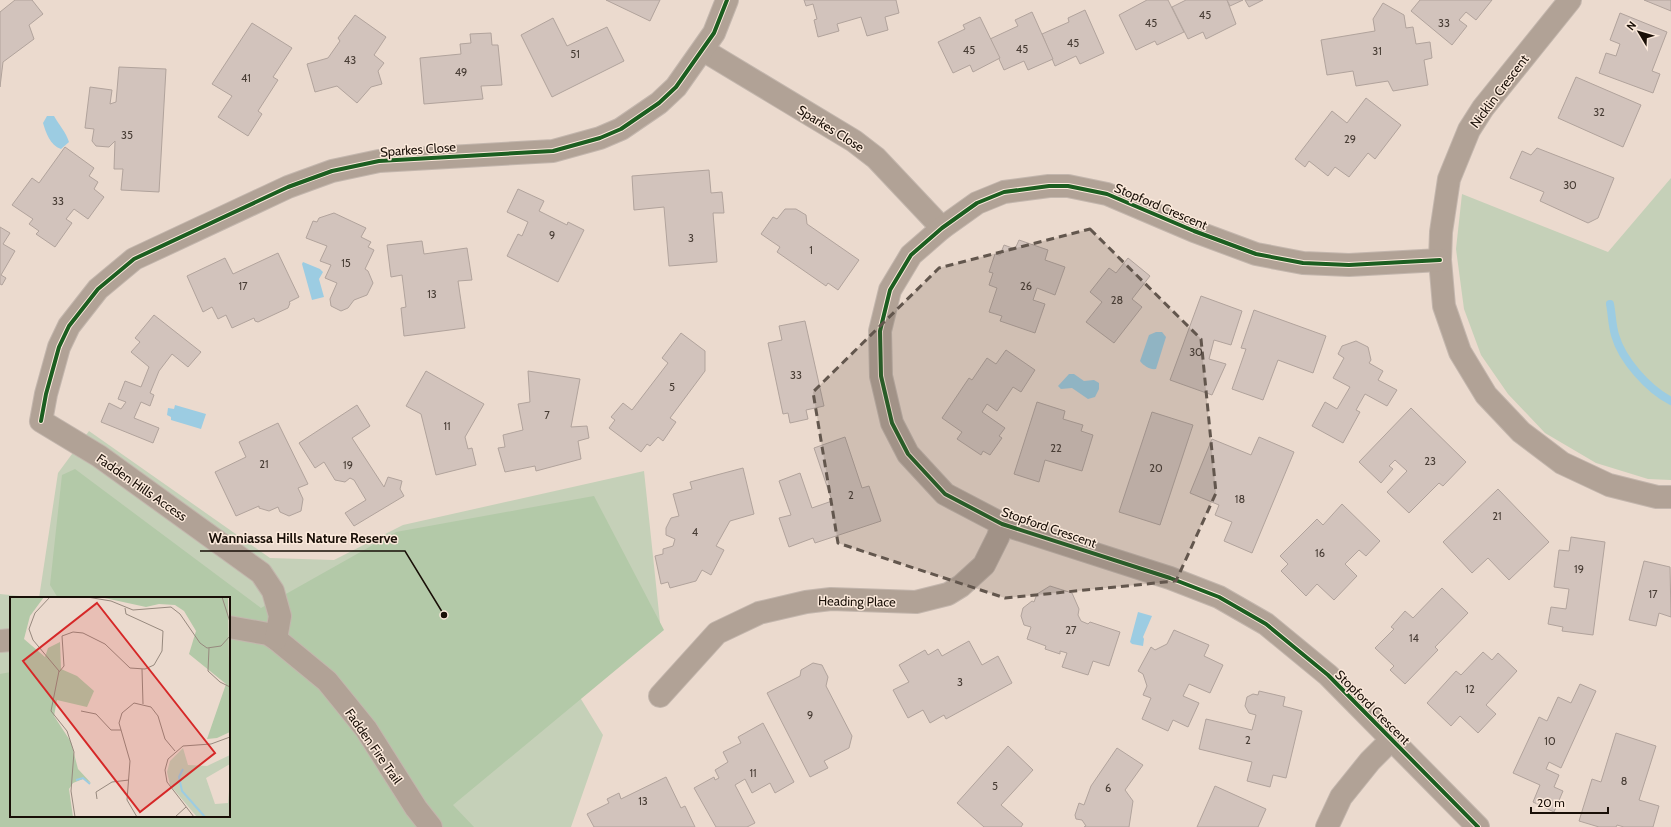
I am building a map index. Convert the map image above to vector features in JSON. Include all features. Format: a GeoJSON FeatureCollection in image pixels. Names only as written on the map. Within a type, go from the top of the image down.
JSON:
{"type":"FeatureCollection","features":[{"type":"Feature","properties":{"kind":"street","name":"Sparkes Close"},"geometry":{"type":"LineString","coordinates":[[41,421],[46,394],[59,347],[69,326],[98,289],[134,259],[288,187],[332,170],[379,161],[554,151],[600,138],[622,129],[660,103],[676,87],[714,33],[727,0]]}},
{"type":"Feature","properties":{"kind":"street","name":"Nicklin Crescent"},"geometry":{"type":"LineString","coordinates":[[1570,0],[1483,108],[1469,130],[1449,179],[1441,232],[1440,260],[1444,306],[1460,352],[1486,395],[1521,432],[1562,463],[1608,485],[1657,497],[1671,497]]}},
{"type":"Feature","properties":{"kind":"street","name":"Sparkes Close"},"geometry":{"type":"LineString","coordinates":[[703,50],[854,141],[876,158],[942,228]]}},
{"type":"Feature","properties":{"kind":"street","name":"Stopford Crescent"},"geometry":{"type":"LineString","coordinates":[[1440,260],[1349,264],[1303,263],[1256,254],[1194,231],[1107,194],[1068,186],[1049,186],[1004,192],[977,203],[942,228],[911,255],[890,290],[880,331],[881,376],[892,423],[908,454],[945,494],[1002,524],[1170,578],[1219,597],[1266,624],[1328,675],[1478,827]]}},
{"type":"Feature","properties":{"kind":"street","name":"Fadden Hills Access"},"geometry":{"type":"LineString","coordinates":[[41,421],[99,456],[261,573],[273,591],[280,616],[276,639]]}},
{"type":"Feature","properties":{"kind":"street","name":"Heading Place"},"geometry":{"type":"LineString","coordinates":[[660,696],[717,633],[759,613],[806,602],[831,599],[916,602],[948,594],[961,586],[984,565],[998,537],[1002,524]]}},
{"type":"Feature","properties":{"kind":"street","name":"Fadden Fire Trail"},"geometry":{"type":"LineString","coordinates":[[230,628],[268,634],[327,681],[366,729],[416,808],[431,827]]}},
{"type":"Feature","properties":{"kind":"street"},"geometry":{"type":"LineString","coordinates":[[0,641],[10,640]]}},
{"type":"Feature","properties":{"kind":"street"},"geometry":{"type":"LineString","coordinates":[[1326,827],[1341,797],[1370,761],[1391,740]]}},
{"type":"Feature","properties":{"kind":"highlighted area"},"geometry":{"type":"Polygon","coordinates":[[[1090,229],[1201,339],[1216,493],[1176,581],[1005,598],[838,543],[813,392],[939,268],[1090,229]]]}},
{"type":"Feature","properties":{"kind":"green space"},"geometry":{"type":"Polygon","coordinates":[[[1671,178],[1671,480],[1648,479],[1596,463],[1545,433],[1508,394],[1481,355],[1464,309],[1456,249],[1462,194],[1608,252],[1671,178]]]}},
{"type":"Feature","properties":{"kind":"green space"},"geometry":{"type":"Polygon","coordinates":[[[89,431],[270,558],[334,560],[403,525],[644,471],[661,632],[573,686],[603,735],[571,827],[0,827],[0,594],[29,597],[10,597],[10,817],[230,817],[230,597],[39,597],[58,473],[89,431]]]}},
{"type":"Feature","properties":{"kind":"green space"},"geometry":{"type":"Polygon","coordinates":[[[75,469],[261,608],[396,532],[594,496],[664,630],[453,805],[474,827],[0,827],[0,674],[10,672],[10,817],[230,817],[230,597],[57,597],[50,585],[62,475],[75,469]]]}},
{"type":"Feature","properties":{"kind":"water"},"geometry":{"type":"Polygon","coordinates":[[[47,116],[54,116],[68,138],[69,142],[61,149],[51,142],[47,135],[43,123],[47,116]]]}},
{"type":"Feature","properties":{"kind":"water"},"geometry":{"type":"Polygon","coordinates":[[[303,262],[320,269],[323,272],[319,279],[324,297],[312,300],[302,264],[303,262]]]}},
{"type":"Feature","properties":{"kind":"water"},"geometry":{"type":"Polygon","coordinates":[[[1156,332],[1162,332],[1166,337],[1156,369],[1152,369],[1140,361],[1149,335],[1156,332]]]}},
{"type":"Feature","properties":{"kind":"water"},"geometry":{"type":"Polygon","coordinates":[[[1069,374],[1074,374],[1084,381],[1094,380],[1099,383],[1099,389],[1095,397],[1088,399],[1072,388],[1061,389],[1058,386],[1069,374]]]}},
{"type":"Feature","properties":{"kind":"water"},"geometry":{"type":"Polygon","coordinates":[[[175,405],[206,414],[201,429],[171,420],[171,417],[167,415],[168,408],[174,409],[175,405]]]}},
{"type":"Feature","properties":{"kind":"water"},"geometry":{"type":"Polygon","coordinates":[[[1138,612],[1152,616],[1143,637],[1143,646],[1132,644],[1130,642],[1138,612]]]}},
{"type":"Feature","properties":{"kind":"building"},"geometry":{"type":"Polygon","coordinates":[[[15,0],[32,0],[43,14],[29,25],[34,39],[3,62],[0,87],[0,12],[15,0]]]}},
{"type":"Feature","properties":{"kind":"building"},"geometry":{"type":"Polygon","coordinates":[[[606,0],[660,0],[650,21],[606,0]]]}},
{"type":"Feature","properties":{"kind":"building"},"geometry":{"type":"Polygon","coordinates":[[[804,0],[896,0],[899,13],[885,17],[888,30],[867,36],[861,17],[837,24],[839,31],[818,37],[814,20],[817,19],[813,4],[806,6],[804,0]]]}},
{"type":"Feature","properties":{"kind":"building"},"geometry":{"type":"Polygon","coordinates":[[[1147,0],[1168,0],[1184,32],[1157,45],[1155,41],[1136,50],[1119,15],[1147,0]]]}},
{"type":"Feature","properties":{"kind":"building"},"geometry":{"type":"Polygon","coordinates":[[[1186,0],[1227,0],[1236,24],[1206,39],[1203,32],[1188,39],[1172,7],[1186,0]]]}},
{"type":"Feature","properties":{"kind":"building"},"geometry":{"type":"Polygon","coordinates":[[[1227,0],[1243,0],[1230,6],[1227,0]]]}},
{"type":"Feature","properties":{"kind":"building"},"geometry":{"type":"Polygon","coordinates":[[[1245,0],[1263,0],[1249,7],[1245,0]]]}},
{"type":"Feature","properties":{"kind":"building"},"geometry":{"type":"Polygon","coordinates":[[[1420,0],[1492,0],[1476,20],[1466,12],[1459,20],[1467,26],[1452,45],[1411,11],[1420,0]]]}},
{"type":"Feature","properties":{"kind":"building"},"geometry":{"type":"Polygon","coordinates":[[[1644,0],[1671,0],[1671,11],[1644,0]]]}},
{"type":"Feature","properties":{"kind":"building"},"geometry":{"type":"Polygon","coordinates":[[[1383,3],[1404,15],[1406,28],[1413,27],[1416,44],[1430,42],[1432,58],[1424,60],[1428,85],[1393,91],[1388,81],[1356,86],[1353,71],[1327,75],[1321,40],[1375,31],[1373,19],[1383,3]]]}},
{"type":"Feature","properties":{"kind":"building"},"geometry":{"type":"Polygon","coordinates":[[[1085,10],[1104,53],[1080,64],[1076,56],[1055,66],[1042,34],[1069,22],[1068,18],[1085,10]]]}},
{"type":"Feature","properties":{"kind":"building"},"geometry":{"type":"Polygon","coordinates":[[[1032,12],[1053,59],[1028,70],[1024,61],[1004,70],[990,39],[1018,26],[1015,20],[1032,12]]]}},
{"type":"Feature","properties":{"kind":"building"},"geometry":{"type":"Polygon","coordinates":[[[1620,13],[1667,32],[1652,71],[1660,74],[1653,93],[1599,73],[1606,53],[1616,56],[1620,44],[1610,40],[1620,13]]]}},
{"type":"Feature","properties":{"kind":"building"},"geometry":{"type":"Polygon","coordinates":[[[355,15],[386,37],[374,55],[384,63],[378,71],[382,84],[371,87],[357,103],[337,86],[315,92],[307,64],[328,58],[340,41],[338,38],[355,15]]]}},
{"type":"Feature","properties":{"kind":"building"},"geometry":{"type":"Polygon","coordinates":[[[980,17],[1000,58],[973,72],[970,65],[953,73],[938,42],[965,29],[963,25],[980,17]]]}},
{"type":"Feature","properties":{"kind":"building"},"geometry":{"type":"Polygon","coordinates":[[[553,18],[567,46],[607,27],[624,61],[552,97],[521,35],[553,18]]]}},
{"type":"Feature","properties":{"kind":"building"},"geometry":{"type":"Polygon","coordinates":[[[252,23],[292,48],[273,77],[278,80],[258,111],[262,114],[248,136],[218,117],[232,96],[212,84],[252,23]]]}},
{"type":"Feature","properties":{"kind":"building"},"geometry":{"type":"Polygon","coordinates":[[[491,33],[492,45],[498,45],[502,85],[481,86],[483,99],[424,104],[420,58],[461,54],[460,44],[471,43],[470,34],[491,33]]]}},
{"type":"Feature","properties":{"kind":"building"},"geometry":{"type":"Polygon","coordinates":[[[119,67],[166,69],[159,192],[121,190],[123,169],[114,169],[115,141],[109,147],[96,146],[92,141],[94,129],[85,128],[90,87],[112,90],[110,104],[116,102],[119,67]]]}},
{"type":"Feature","properties":{"kind":"building"},"geometry":{"type":"Polygon","coordinates":[[[1576,77],[1641,105],[1623,147],[1558,118],[1576,77]]]}},
{"type":"Feature","properties":{"kind":"building"},"geometry":{"type":"Polygon","coordinates":[[[1366,98],[1401,125],[1375,159],[1368,153],[1349,177],[1335,167],[1328,176],[1309,161],[1305,167],[1295,159],[1332,111],[1347,123],[1366,98]]]}},
{"type":"Feature","properties":{"kind":"building"},"geometry":{"type":"Polygon","coordinates":[[[65,147],[94,168],[89,176],[98,182],[94,189],[104,197],[88,219],[74,209],[66,219],[72,223],[55,247],[36,234],[39,231],[29,224],[33,219],[12,205],[32,178],[39,183],[65,147]]]}},
{"type":"Feature","properties":{"kind":"building"},"geometry":{"type":"Polygon","coordinates":[[[1537,148],[1614,178],[1598,218],[1588,223],[1540,201],[1544,192],[1510,178],[1522,151],[1531,155],[1537,148]]]}},
{"type":"Feature","properties":{"kind":"building"},"geometry":{"type":"Polygon","coordinates":[[[709,170],[711,193],[722,192],[724,213],[713,213],[717,262],[669,266],[664,207],[634,210],[632,176],[709,170]]]}},
{"type":"Feature","properties":{"kind":"building"},"geometry":{"type":"Polygon","coordinates":[[[518,189],[544,201],[539,211],[567,225],[568,222],[584,230],[558,282],[507,256],[518,234],[522,236],[528,222],[507,212],[518,189]]]}},
{"type":"Feature","properties":{"kind":"building"},"geometry":{"type":"Polygon","coordinates":[[[785,209],[796,209],[806,215],[807,224],[859,260],[838,290],[828,283],[826,286],[777,252],[780,247],[761,234],[773,217],[777,219],[785,209]]]}},
{"type":"Feature","properties":{"kind":"building"},"geometry":{"type":"Polygon","coordinates":[[[334,213],[366,228],[361,237],[371,242],[368,247],[374,250],[365,269],[368,271],[373,283],[367,295],[354,300],[348,308],[341,311],[331,306],[330,299],[337,283],[325,278],[331,265],[320,261],[327,246],[306,238],[313,221],[317,222],[319,218],[334,213]]]}},
{"type":"Feature","properties":{"kind":"building"},"geometry":{"type":"Polygon","coordinates":[[[0,227],[10,233],[3,244],[15,251],[1,275],[6,278],[2,285],[0,284],[0,227]]]}},
{"type":"Feature","properties":{"kind":"building"},"geometry":{"type":"Polygon","coordinates":[[[1019,240],[1048,250],[1045,260],[1065,267],[1055,295],[1037,288],[1033,300],[1045,304],[1035,333],[1000,321],[1002,316],[989,312],[997,288],[989,285],[993,273],[989,272],[995,254],[1000,255],[1004,245],[1015,249],[1019,240]]]}},
{"type":"Feature","properties":{"kind":"building"},"geometry":{"type":"Polygon","coordinates":[[[422,241],[424,254],[467,248],[472,280],[458,281],[465,328],[404,336],[401,308],[406,307],[402,275],[391,277],[387,245],[422,241]]]}},
{"type":"Feature","properties":{"kind":"building"},"geometry":{"type":"Polygon","coordinates":[[[278,253],[299,297],[289,302],[288,308],[258,322],[255,321],[254,318],[232,328],[226,315],[218,319],[212,307],[203,312],[187,276],[225,258],[233,274],[278,253]]]}},
{"type":"Feature","properties":{"kind":"building"},"geometry":{"type":"Polygon","coordinates":[[[1128,258],[1150,276],[1132,299],[1142,307],[1114,343],[1086,322],[1102,302],[1090,292],[1109,268],[1116,273],[1128,258]]]}},
{"type":"Feature","properties":{"kind":"building"},"geometry":{"type":"Polygon","coordinates":[[[1201,296],[1242,311],[1231,345],[1214,340],[1209,359],[1226,364],[1212,395],[1170,380],[1201,296]]]}},
{"type":"Feature","properties":{"kind":"building"},"geometry":{"type":"Polygon","coordinates":[[[1254,310],[1326,336],[1313,373],[1278,360],[1263,400],[1232,389],[1246,349],[1241,348],[1254,310]]]}},
{"type":"Feature","properties":{"kind":"building"},"geometry":{"type":"Polygon","coordinates":[[[154,315],[201,352],[188,367],[172,354],[159,371],[150,393],[154,395],[150,406],[141,402],[134,418],[159,428],[153,443],[101,422],[109,403],[121,409],[126,402],[118,399],[125,381],[141,387],[149,367],[131,352],[140,342],[135,338],[154,315]]]}},
{"type":"Feature","properties":{"kind":"building"},"geometry":{"type":"Polygon","coordinates":[[[805,321],[824,406],[806,410],[808,419],[790,423],[788,413],[783,414],[768,343],[782,340],[779,326],[805,321]]]}},
{"type":"Feature","properties":{"kind":"building"},"geometry":{"type":"Polygon","coordinates":[[[681,333],[705,351],[705,371],[670,418],[676,422],[663,441],[658,437],[650,446],[647,444],[641,452],[609,428],[615,420],[611,417],[623,403],[632,410],[668,363],[662,358],[681,333]]]}},
{"type":"Feature","properties":{"kind":"building"},"geometry":{"type":"Polygon","coordinates":[[[1356,341],[1368,347],[1371,360],[1369,363],[1383,371],[1378,380],[1397,390],[1387,406],[1365,394],[1356,410],[1360,412],[1343,443],[1312,426],[1325,402],[1337,409],[1350,387],[1333,378],[1344,358],[1338,354],[1342,346],[1356,341]]]}},
{"type":"Feature","properties":{"kind":"building"},"geometry":{"type":"Polygon","coordinates":[[[1006,350],[1035,370],[1021,392],[1013,387],[997,411],[987,404],[982,412],[1005,428],[999,436],[1002,438],[990,455],[983,451],[981,455],[957,439],[962,432],[942,418],[969,378],[972,380],[987,358],[996,364],[1006,350]]]}},
{"type":"Feature","properties":{"kind":"building"},"geometry":{"type":"Polygon","coordinates":[[[426,371],[484,404],[465,437],[468,449],[472,448],[476,465],[436,475],[421,414],[406,406],[426,371]]]}},
{"type":"Feature","properties":{"kind":"building"},"geometry":{"type":"Polygon","coordinates":[[[528,371],[580,379],[571,427],[587,426],[589,438],[578,441],[581,459],[536,471],[535,466],[505,472],[498,448],[505,447],[503,435],[523,430],[518,404],[530,402],[528,371]]]}},
{"type":"Feature","properties":{"kind":"building"},"geometry":{"type":"Polygon","coordinates":[[[1037,402],[1065,411],[1063,419],[1083,425],[1081,431],[1093,435],[1082,471],[1045,460],[1039,482],[1014,474],[1037,402]]]}},
{"type":"Feature","properties":{"kind":"building"},"geometry":{"type":"Polygon","coordinates":[[[357,405],[370,426],[352,438],[384,487],[388,477],[402,481],[400,489],[404,496],[354,526],[345,513],[366,500],[354,480],[350,478],[345,482],[335,480],[324,462],[315,468],[299,443],[357,405]]]}},
{"type":"Feature","properties":{"kind":"building"},"geometry":{"type":"Polygon","coordinates":[[[1411,408],[1466,462],[1443,486],[1439,483],[1409,513],[1387,492],[1407,471],[1395,460],[1389,466],[1393,469],[1381,483],[1359,462],[1411,408]]]}},
{"type":"Feature","properties":{"kind":"building"},"geometry":{"type":"Polygon","coordinates":[[[1152,412],[1193,425],[1160,525],[1119,512],[1152,412]]]}},
{"type":"Feature","properties":{"kind":"building"},"geometry":{"type":"Polygon","coordinates":[[[278,423],[308,484],[298,488],[303,499],[301,511],[289,516],[280,512],[278,507],[269,511],[259,508],[259,506],[236,516],[215,472],[246,457],[239,442],[278,423]]]}},
{"type":"Feature","properties":{"kind":"building"},"geometry":{"type":"Polygon","coordinates":[[[845,437],[862,488],[869,486],[881,521],[815,543],[813,538],[789,547],[779,518],[791,515],[779,481],[800,473],[812,508],[832,501],[814,448],[845,437]]]}},
{"type":"Feature","properties":{"kind":"building"},"geometry":{"type":"Polygon","coordinates":[[[1259,437],[1294,452],[1252,553],[1224,541],[1232,522],[1215,515],[1219,505],[1190,493],[1212,439],[1251,455],[1259,437]]]}},
{"type":"Feature","properties":{"kind":"building"},"geometry":{"type":"Polygon","coordinates":[[[743,468],[754,514],[730,521],[716,546],[724,550],[711,575],[702,570],[696,581],[670,588],[668,582],[661,584],[655,556],[663,554],[663,549],[673,546],[675,539],[666,535],[666,528],[671,518],[679,516],[673,494],[692,489],[690,482],[743,468]]]}},
{"type":"Feature","properties":{"kind":"building"},"geometry":{"type":"Polygon","coordinates":[[[1498,489],[1549,542],[1509,580],[1488,558],[1472,573],[1443,542],[1498,489]]]}},
{"type":"Feature","properties":{"kind":"building"},"geometry":{"type":"Polygon","coordinates":[[[1342,504],[1380,541],[1366,556],[1359,550],[1345,564],[1357,576],[1334,600],[1317,584],[1306,596],[1281,571],[1288,564],[1280,556],[1317,519],[1323,525],[1342,504]]]}},
{"type":"Feature","properties":{"kind":"building"},"geometry":{"type":"Polygon","coordinates":[[[1571,537],[1605,542],[1593,635],[1562,631],[1563,627],[1548,624],[1551,607],[1566,609],[1569,589],[1554,587],[1559,550],[1569,551],[1571,537]]]}},
{"type":"Feature","properties":{"kind":"building"},"geometry":{"type":"Polygon","coordinates":[[[1644,561],[1670,567],[1671,617],[1659,613],[1656,626],[1629,620],[1644,561]]]}},
{"type":"Feature","properties":{"kind":"building"},"geometry":{"type":"Polygon","coordinates":[[[1050,586],[1072,593],[1079,609],[1078,615],[1081,621],[1088,624],[1090,622],[1120,632],[1109,666],[1093,661],[1088,675],[1062,667],[1067,653],[1060,651],[1060,654],[1045,649],[1046,646],[1027,639],[1031,627],[1024,625],[1021,616],[1023,608],[1032,601],[1034,602],[1037,594],[1050,586]]]}},
{"type":"Feature","properties":{"kind":"building"},"geometry":{"type":"Polygon","coordinates":[[[1442,588],[1468,613],[1435,647],[1438,650],[1405,684],[1390,670],[1394,666],[1375,648],[1394,629],[1391,627],[1405,611],[1413,618],[1442,588]]]}},
{"type":"Feature","properties":{"kind":"building"},"geometry":{"type":"Polygon","coordinates":[[[1174,630],[1209,645],[1204,656],[1223,665],[1210,693],[1189,684],[1183,696],[1199,703],[1188,727],[1173,720],[1168,731],[1142,719],[1151,698],[1143,695],[1147,686],[1143,674],[1138,671],[1151,647],[1155,650],[1167,644],[1174,630]]]}},
{"type":"Feature","properties":{"kind":"building"},"geometry":{"type":"Polygon","coordinates":[[[969,641],[982,665],[998,656],[1012,683],[946,719],[944,715],[930,723],[923,710],[908,718],[893,690],[909,682],[899,665],[925,650],[928,655],[938,649],[942,656],[969,641]]]}},
{"type":"Feature","properties":{"kind":"building"},"geometry":{"type":"Polygon","coordinates":[[[1483,652],[1492,660],[1498,653],[1517,671],[1486,705],[1496,714],[1478,733],[1460,716],[1451,726],[1427,703],[1456,671],[1461,675],[1483,652]]]}},
{"type":"Feature","properties":{"kind":"building"},"geometry":{"type":"Polygon","coordinates":[[[813,663],[822,665],[828,677],[826,686],[852,736],[849,748],[824,761],[828,768],[810,777],[767,693],[800,676],[801,670],[813,663]]]}},
{"type":"Feature","properties":{"kind":"building"},"geometry":{"type":"Polygon","coordinates":[[[1580,684],[1596,691],[1561,768],[1549,762],[1546,769],[1559,775],[1554,787],[1563,791],[1554,812],[1533,802],[1540,785],[1513,773],[1539,717],[1547,721],[1558,697],[1571,703],[1580,684]]]}},
{"type":"Feature","properties":{"kind":"building"},"geometry":{"type":"Polygon","coordinates":[[[1259,691],[1285,697],[1283,706],[1302,711],[1286,778],[1273,775],[1270,787],[1247,781],[1252,762],[1199,749],[1206,719],[1252,730],[1256,715],[1249,713],[1245,706],[1247,697],[1253,694],[1258,695],[1259,691]]]}},
{"type":"Feature","properties":{"kind":"building"},"geometry":{"type":"Polygon","coordinates":[[[763,723],[794,782],[775,793],[770,783],[752,793],[745,779],[735,785],[755,823],[747,827],[716,827],[694,788],[714,777],[715,780],[719,778],[715,770],[728,762],[723,752],[741,743],[738,737],[763,723]]]}},
{"type":"Feature","properties":{"kind":"building"},"geometry":{"type":"Polygon","coordinates":[[[1616,733],[1656,746],[1639,800],[1659,806],[1653,827],[1624,827],[1617,825],[1616,827],[1599,827],[1579,821],[1592,779],[1601,782],[1616,733]]]}},
{"type":"Feature","properties":{"kind":"building"},"geometry":{"type":"Polygon","coordinates":[[[1008,746],[1033,770],[1001,805],[1023,824],[1021,827],[984,827],[957,803],[1008,746]]]}},
{"type":"Feature","properties":{"kind":"building"},"geometry":{"type":"Polygon","coordinates":[[[1117,748],[1143,765],[1125,790],[1133,801],[1129,827],[1084,827],[1086,826],[1082,820],[1076,819],[1075,815],[1079,803],[1084,805],[1091,786],[1117,748]]]}},
{"type":"Feature","properties":{"kind":"building"},"geometry":{"type":"Polygon","coordinates":[[[666,777],[681,808],[685,806],[695,827],[594,827],[587,814],[609,803],[607,799],[619,793],[621,799],[666,777]]]}},
{"type":"Feature","properties":{"kind":"building"},"geometry":{"type":"Polygon","coordinates":[[[1215,786],[1266,809],[1258,827],[1197,827],[1215,786]]]}},
{"type":"Feature","properties":{"kind":"waterway"},"geometry":{"type":"LineString","coordinates":[[1610,304],[1615,335],[1623,354],[1645,381],[1662,396],[1671,401]]}},
{"type":"Feature","properties":{"kind":"cycle path"},"geometry":{"type":"LineString","coordinates":[[41,421],[46,394],[59,347],[69,326],[98,289],[134,259],[288,187],[332,171],[379,161],[553,151],[600,138],[621,129],[659,103],[676,87],[714,33],[727,0]]}},
{"type":"Feature","properties":{"kind":"cycle path"},"geometry":{"type":"LineString","coordinates":[[1440,260],[1349,265],[1303,263],[1256,254],[1194,231],[1107,194],[1068,186],[1049,186],[1004,192],[977,203],[942,228],[911,255],[890,290],[880,331],[881,376],[892,423],[908,454],[945,494],[1002,524],[1170,578],[1219,597],[1266,624],[1328,675],[1478,827]]}},
{"type":"Feature","properties":{"kind":"place","name":"Wanniassa Hills Nature Reserve"},"geometry":{"type":"Point","coordinates":[444,615]}}]}
